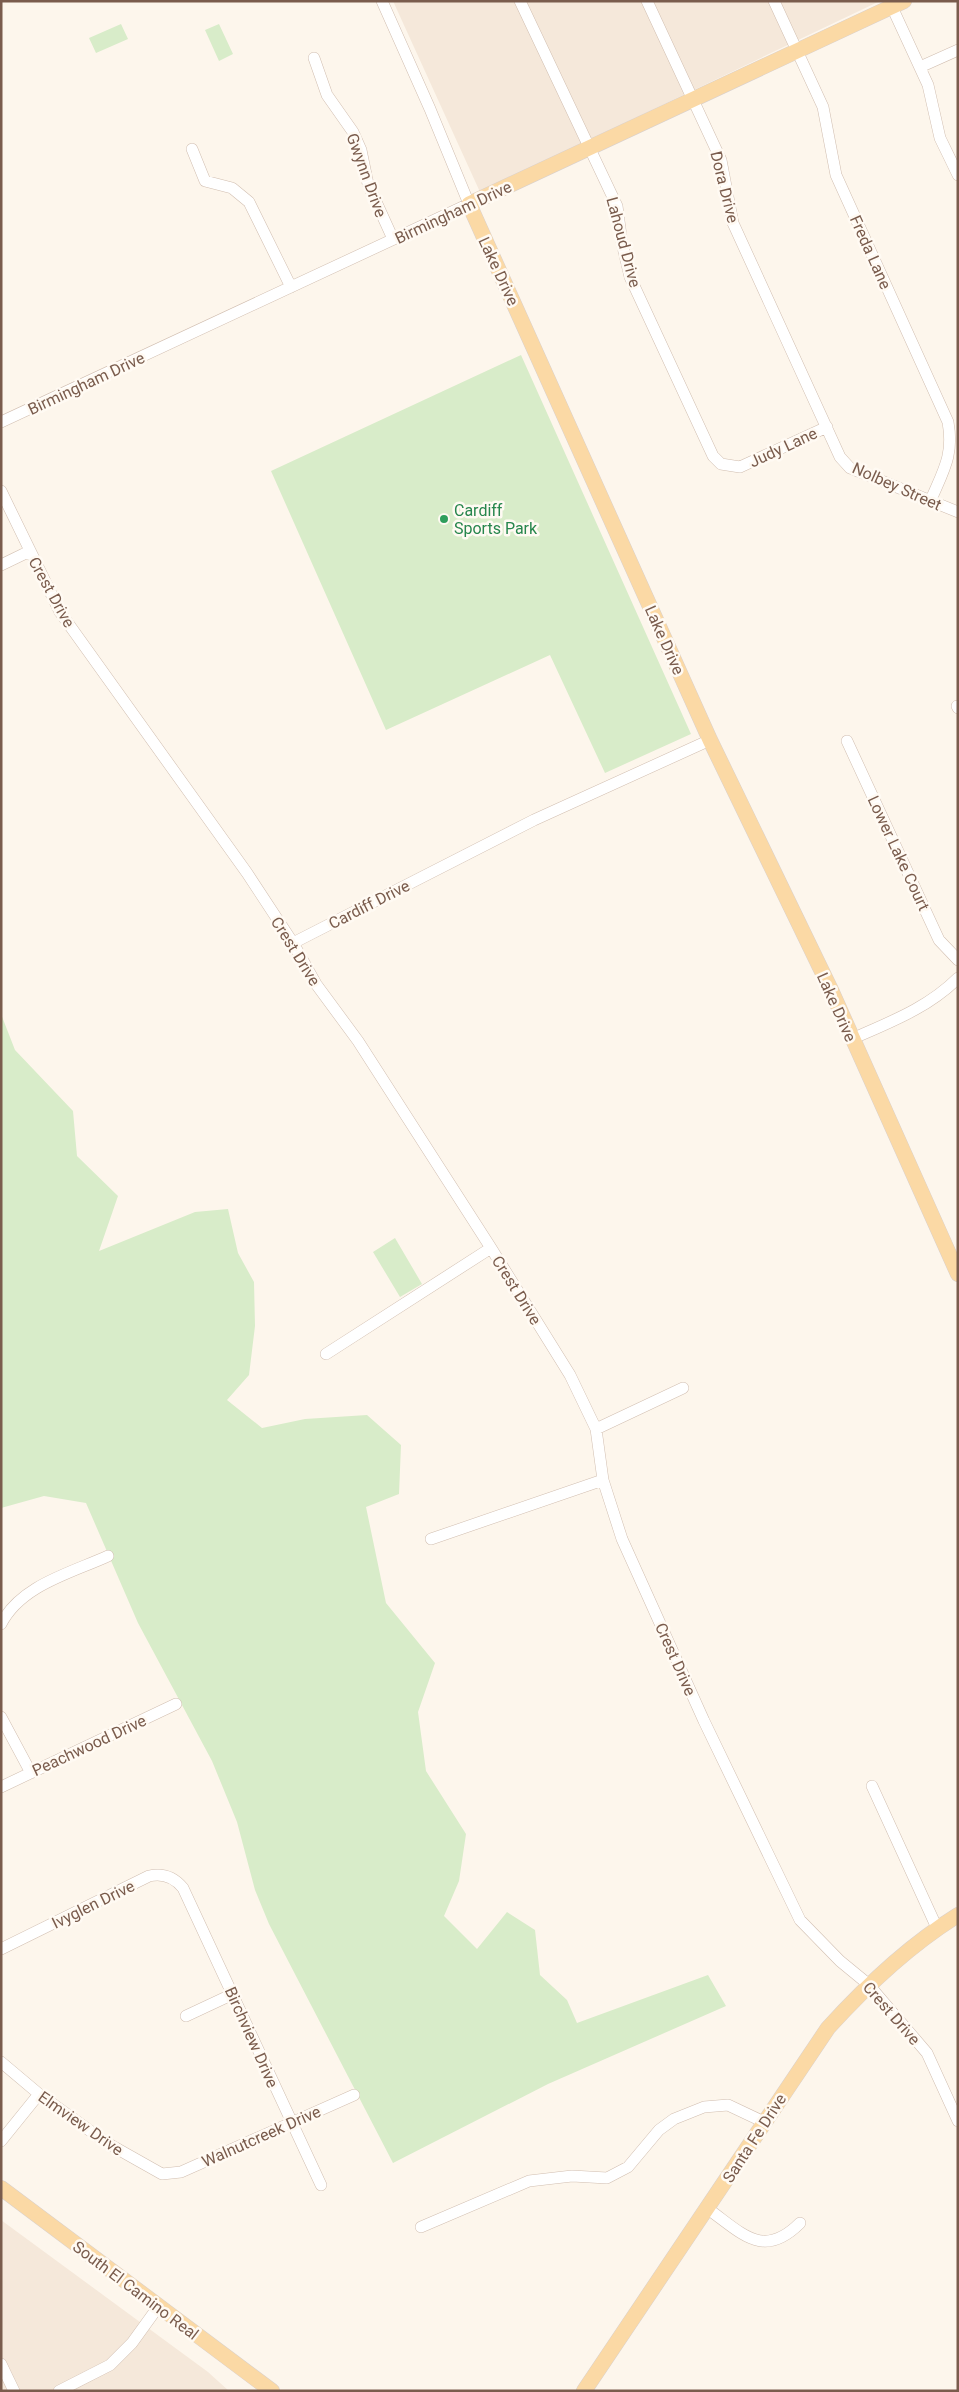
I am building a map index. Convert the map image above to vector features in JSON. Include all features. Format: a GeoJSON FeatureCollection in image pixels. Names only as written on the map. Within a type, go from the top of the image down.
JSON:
{"type":"FeatureCollection","features":[{"type":"Feature","properties":{"kind":"main road","name":"Birmingham Drive"},"geometry":{"type":"LineString","coordinates":[[469,204],[898,4]]}},
{"type":"Feature","properties":{"kind":"main road","name":"Lake Drive"},"geometry":{"type":"LineString","coordinates":[[469,204],[710,740],[831,990],[956,1267]]}},
{"type":"Feature","properties":{"kind":"main road","name":"Santa Fe Drive"},"geometry":{"type":"LineString","coordinates":[[584,2391],[828,2028],[868,1984],[937,1928],[958,1915]]}},
{"type":"Feature","properties":{"kind":"main road","name":"South El Camino Real"},"geometry":{"type":"LineString","coordinates":[[1,2188],[272,2391]]}},
{"type":"Feature","properties":{"kind":"street","name":"Lake Drive"},"geometry":{"type":"LineString","coordinates":[[382,1],[430,109],[469,204]]}},
{"type":"Feature","properties":{"kind":"street","name":"Lahoud Drive"},"geometry":{"type":"LineString","coordinates":[[520,1],[617,206],[622,243],[630,277],[709,447],[720,464],[740,467]]}},
{"type":"Feature","properties":{"kind":"street","name":"Dora Drive"},"geometry":{"type":"LineString","coordinates":[[647,1],[721,160],[733,224],[826,427]]}},
{"type":"Feature","properties":{"kind":"street","name":"Freda Lane"},"geometry":{"type":"LineString","coordinates":[[774,1],[823,107],[836,175],[948,422],[951,439],[950,454],[930,502]]}},
{"type":"Feature","properties":{"kind":"street"},"geometry":{"type":"LineString","coordinates":[[898,4],[928,85],[940,138],[958,176]]}},
{"type":"Feature","properties":{"kind":"street"},"geometry":{"type":"LineString","coordinates":[[920,67],[958,50]]}},
{"type":"Feature","properties":{"kind":"street","name":"Gwynn Drive"},"geometry":{"type":"LineString","coordinates":[[314,58],[327,95],[352,132],[361,150],[368,184],[393,240]]}},
{"type":"Feature","properties":{"kind":"street"},"geometry":{"type":"LineString","coordinates":[[192,149],[205,182],[232,188],[249,202],[291,287]]}},
{"type":"Feature","properties":{"kind":"street","name":"Birmingham Drive"},"geometry":{"type":"LineString","coordinates":[[1,422],[469,204]]}},
{"type":"Feature","properties":{"kind":"street","name":"Nolbey Street"},"geometry":{"type":"LineString","coordinates":[[826,427],[840,457],[850,468],[958,512]]}},
{"type":"Feature","properties":{"kind":"street","name":"Judy Lane"},"geometry":{"type":"LineString","coordinates":[[740,467],[826,427]]}},
{"type":"Feature","properties":{"kind":"street","name":"Crest Drive"},"geometry":{"type":"LineString","coordinates":[[1,491],[60,612],[247,873],[293,943],[316,984],[358,1041],[570,1375],[596,1429],[603,1480],[622,1538],[704,1721],[796,1912],[816,1938],[868,1984],[927,2053],[958,2121]]}},
{"type":"Feature","properties":{"kind":"street"},"geometry":{"type":"LineString","coordinates":[[1,565],[30,551]]}},
{"type":"Feature","properties":{"kind":"street","name":"Cardiff Drive"},"geometry":{"type":"LineString","coordinates":[[293,943],[444,864],[710,740]]}},
{"type":"Feature","properties":{"kind":"street","name":"Lower Lake Court"},"geometry":{"type":"LineString","coordinates":[[847,741],[939,940],[958,960]]}},
{"type":"Feature","properties":{"kind":"street"},"geometry":{"type":"LineString","coordinates":[[852,1039],[912,1012],[942,994],[958,978]]}},
{"type":"Feature","properties":{"kind":"street"},"geometry":{"type":"LineString","coordinates":[[326,1354],[491,1248]]}},
{"type":"Feature","properties":{"kind":"street"},"geometry":{"type":"LineString","coordinates":[[596,1429],[683,1388]]}},
{"type":"Feature","properties":{"kind":"street"},"geometry":{"type":"LineString","coordinates":[[431,1539],[603,1480]]}},
{"type":"Feature","properties":{"kind":"street"},"geometry":{"type":"LineString","coordinates":[[1,1624],[6,1615],[26,1593],[108,1556]]}},
{"type":"Feature","properties":{"kind":"street","name":"Peachwood Drive"},"geometry":{"type":"LineString","coordinates":[[1,1787],[176,1704]]}},
{"type":"Feature","properties":{"kind":"street"},"geometry":{"type":"LineString","coordinates":[[1,1717],[31,1773]]}},
{"type":"Feature","properties":{"kind":"street"},"geometry":{"type":"LineString","coordinates":[[872,1786],[937,1928]]}},
{"type":"Feature","properties":{"kind":"street","name":"Ivyglen Drive"},"geometry":{"type":"LineString","coordinates":[[1,1949],[149,1876],[159,1874],[178,1881],[183,1888]]}},
{"type":"Feature","properties":{"kind":"street","name":"Birchview Drive"},"geometry":{"type":"LineString","coordinates":[[183,1888],[290,2123],[321,2185]]}},
{"type":"Feature","properties":{"kind":"street"},"geometry":{"type":"LineString","coordinates":[[186,2016],[232,1994]]}},
{"type":"Feature","properties":{"kind":"street","name":"Elmview Drive"},"geometry":{"type":"LineString","coordinates":[[1,2062],[39,2094],[107,2143],[162,2174],[167,2174]]}},
{"type":"Feature","properties":{"kind":"street"},"geometry":{"type":"LineString","coordinates":[[1,2141],[39,2094]]}},
{"type":"Feature","properties":{"kind":"street","name":"Walnutcreek Drive"},"geometry":{"type":"LineString","coordinates":[[167,2174],[181,2172],[354,2095]]}},
{"type":"Feature","properties":{"kind":"street"},"geometry":{"type":"LineString","coordinates":[[422,2228],[529,2181],[572,2176],[607,2178],[628,2167],[660,2130],[674,2119],[704,2107],[728,2105],[764,2122]]}},
{"type":"Feature","properties":{"kind":"street"},"geometry":{"type":"LineString","coordinates":[[708,2209],[745,2235],[763,2243],[776,2241],[787,2235],[800,2223]]}},
{"type":"Feature","properties":{"kind":"street"},"geometry":{"type":"LineString","coordinates":[[59,2391],[110,2365],[132,2343],[158,2307]]}},
{"type":"Feature","properties":{"kind":"street"},"geometry":{"type":"LineString","coordinates":[[1,2364],[14,2391]]}},
{"type":"Feature","properties":{"kind":"shaded area"},"geometry":{"type":"Polygon","coordinates":[[[393,1],[880,1],[480,192],[393,1]]]}},
{"type":"Feature","properties":{"kind":"shaded area"},"geometry":{"type":"Polygon","coordinates":[[[1,2220],[208,2372],[229,2391],[1,2391],[1,2220]]]}},
{"type":"Feature","properties":{"kind":"green space"},"geometry":{"type":"Polygon","coordinates":[[[121,24],[128,39],[96,53],[89,38],[121,24]]]}},
{"type":"Feature","properties":{"kind":"green space"},"geometry":{"type":"Polygon","coordinates":[[[219,24],[233,54],[219,61],[205,30],[219,24]]]}},
{"type":"Feature","properties":{"kind":"green space","name":"Cardiff Sports Park"},"geometry":{"type":"Polygon","coordinates":[[[521,355],[691,734],[605,773],[550,655],[386,730],[271,471],[521,355]]]}},
{"type":"Feature","properties":{"kind":"green space"},"geometry":{"type":"Polygon","coordinates":[[[1,1014],[15,1050],[73,1111],[77,1156],[118,1196],[99,1251],[195,1212],[228,1209],[238,1253],[254,1282],[255,1326],[249,1375],[227,1400],[262,1428],[305,1419],[367,1415],[401,1445],[399,1494],[366,1507],[386,1603],[435,1663],[418,1712],[426,1771],[466,1834],[459,1881],[444,1916],[477,1949],[507,1912],[535,1930],[540,1975],[567,2000],[577,2023],[708,1975],[726,2006],[548,2084],[393,2163],[269,1924],[255,1890],[237,1822],[212,1761],[138,1623],[86,1503],[44,1496],[1,1508],[1,1014]]]}},
{"type":"Feature","properties":{"kind":"green space"},"geometry":{"type":"Polygon","coordinates":[[[395,1238],[422,1284],[400,1297],[373,1252],[395,1238]]]}},
{"type":"Feature","properties":{"kind":"place","name":"Cardiff Sports Park"},"geometry":{"type":"Point","coordinates":[444,519]}}]}
